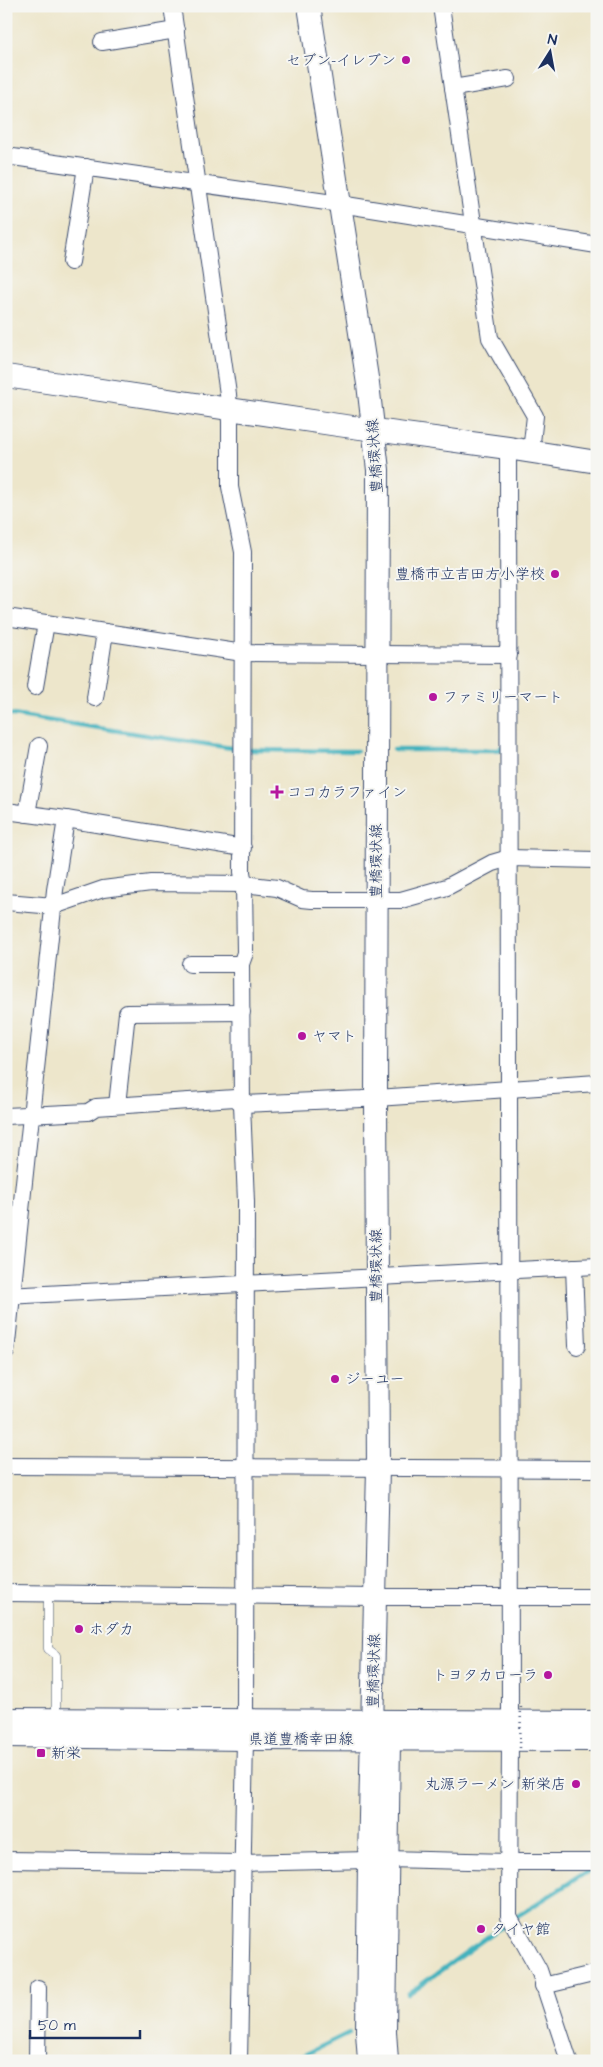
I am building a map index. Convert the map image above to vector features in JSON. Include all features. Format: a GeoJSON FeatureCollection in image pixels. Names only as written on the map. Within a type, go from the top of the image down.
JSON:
{"type":"FeatureCollection","features":[{"type":"Feature","properties":{"kind":"main road","name":"豊橋環状線"},"geometry":{"type":"LineString","coordinates":[[309,6],[374,429],[378,470],[376,653],[376,1276],[378,1468],[375,1597],[378,1859],[387,2061]]}},
{"type":"Feature","properties":{"kind":"main road"},"geometry":{"type":"LineString","coordinates":[[6,376],[597,462]]}},
{"type":"Feature","properties":{"kind":"main road","name":"県道豊橋幸田線"},"geometry":{"type":"LineString","coordinates":[[6,1720],[56,1720],[245,1730],[377,1733],[515,1729],[597,1722]]}},
{"type":"Feature","properties":{"kind":"main road","name":"県道豊橋幸田線"},"geometry":{"type":"LineString","coordinates":[[515,1729],[597,1740]]}},
{"type":"Feature","properties":{"kind":"main road","name":"県道豊橋幸田線"},"geometry":{"type":"LineString","coordinates":[[6,1736],[245,1730]]}},
{"type":"Feature","properties":{"kind":"main road","name":"豊橋環状線"},"geometry":{"type":"LineString","coordinates":[[369,2061],[367,2032],[378,1859]]}},
{"type":"Feature","properties":{"kind":"street"},"geometry":{"type":"LineString","coordinates":[[172,6],[229,408],[230,487],[243,552],[242,872],[244,884],[245,953],[241,964],[242,1104],[246,1202],[245,1730],[239,2061]]}},
{"type":"Feature","properties":{"kind":"street"},"geometry":{"type":"LineString","coordinates":[[441,6],[490,338],[534,416],[531,451]]}},
{"type":"Feature","properties":{"kind":"street"},"geometry":{"type":"LineString","coordinates":[[102,42],[176,30]]}},
{"type":"Feature","properties":{"kind":"street"},"geometry":{"type":"LineString","coordinates":[[453,88],[508,79]]}},
{"type":"Feature","properties":{"kind":"street"},"geometry":{"type":"LineString","coordinates":[[6,156],[473,224],[597,245]]}},
{"type":"Feature","properties":{"kind":"street"},"geometry":{"type":"LineString","coordinates":[[71,262],[86,167]]}},
{"type":"Feature","properties":{"kind":"street"},"geometry":{"type":"LineString","coordinates":[[508,448],[509,1468],[510,1596],[515,1729],[508,1862],[511,1919],[539,1970],[569,2061]]}},
{"type":"Feature","properties":{"kind":"street"},"geometry":{"type":"LineString","coordinates":[[6,617],[243,653],[508,654]]}},
{"type":"Feature","properties":{"kind":"street"},"geometry":{"type":"LineString","coordinates":[[35,687],[46,623]]}},
{"type":"Feature","properties":{"kind":"street"},"geometry":{"type":"LineString","coordinates":[[95,698],[106,632]]}},
{"type":"Feature","properties":{"kind":"street"},"geometry":{"type":"LineString","coordinates":[[27,814],[39,746]]}},
{"type":"Feature","properties":{"kind":"street"},"geometry":{"type":"LineString","coordinates":[[6,811],[243,848]]}},
{"type":"Feature","properties":{"kind":"street"},"geometry":{"type":"LineString","coordinates":[[6,1352],[9,1296],[54,906],[66,819]]}},
{"type":"Feature","properties":{"kind":"street"},"geometry":{"type":"LineString","coordinates":[[6,902],[54,906],[104,889],[151,883],[244,884],[277,888],[302,899],[312,900],[401,900],[433,892],[492,863],[509,858],[597,860]]}},
{"type":"Feature","properties":{"kind":"street"},"geometry":{"type":"LineString","coordinates":[[190,964],[241,964]]}},
{"type":"Feature","properties":{"kind":"street"},"geometry":{"type":"LineString","coordinates":[[117,1105],[127,1013],[242,1012]]}},
{"type":"Feature","properties":{"kind":"street"},"geometry":{"type":"LineString","coordinates":[[6,1116],[88,1112],[96,1107],[117,1105],[235,1098],[242,1104],[376,1098],[597,1083]]}},
{"type":"Feature","properties":{"kind":"street"},"geometry":{"type":"LineString","coordinates":[[9,1296],[597,1266]]}},
{"type":"Feature","properties":{"kind":"street"},"geometry":{"type":"LineString","coordinates":[[574,1267],[578,1346]]}},
{"type":"Feature","properties":{"kind":"street"},"geometry":{"type":"LineString","coordinates":[[6,1466],[597,1469]]}},
{"type":"Feature","properties":{"kind":"street"},"geometry":{"type":"LineString","coordinates":[[6,1593],[245,1594],[375,1597],[597,1597]]}},
{"type":"Feature","properties":{"kind":"street"},"geometry":{"type":"LineString","coordinates":[[6,1860],[242,1863],[378,1859],[597,1862]]}},
{"type":"Feature","properties":{"kind":"street"},"geometry":{"type":"LineString","coordinates":[[543,1986],[597,1973]]}},
{"type":"Feature","properties":{"kind":"street"},"geometry":{"type":"LineString","coordinates":[[37,2061],[38,1988]]}},
{"type":"Feature","properties":{"kind":"lane"},"geometry":{"type":"LineString","coordinates":[[48,1593],[48,1649],[56,1655],[56,1720]]}},
{"type":"Feature","properties":{"kind":"waterway"},"geometry":{"type":"LineString","coordinates":[[6,714],[238,749]]}},
{"type":"Feature","properties":{"kind":"waterway"},"geometry":{"type":"LineString","coordinates":[[394,750],[501,750],[501,747]]}},
{"type":"Feature","properties":{"kind":"waterway"},"geometry":{"type":"LineString","coordinates":[[246,750],[357,751]]}},
{"type":"Feature","properties":{"kind":"waterway"},"geometry":{"type":"LineString","coordinates":[[514,1918],[593,1868]]}},
{"type":"Feature","properties":{"kind":"waterway"},"geometry":{"type":"LineString","coordinates":[[408,1994],[508,1922]]}},
{"type":"Feature","properties":{"kind":"waterway"},"geometry":{"type":"LineString","coordinates":[[292,2061],[349,2033]]}},
{"type":"Feature","properties":{"kind":"place","name":"セブン-イレブン"},"geometry":{"type":"Point","coordinates":[406,60]}},
{"type":"Feature","properties":{"kind":"place","name":"豊橋市立吉田方小学校"},"geometry":{"type":"Point","coordinates":[555,574]}},
{"type":"Feature","properties":{"kind":"place","name":"ファミリーマート"},"geometry":{"type":"Point","coordinates":[433,697]}},
{"type":"Feature","properties":{"kind":"place","name":"ココカラファイン"},"geometry":{"type":"Point","coordinates":[277,792]}},
{"type":"Feature","properties":{"kind":"place","name":"ヤマト"},"geometry":{"type":"Point","coordinates":[302,1036]}},
{"type":"Feature","properties":{"kind":"place","name":"ジーユー"},"geometry":{"type":"Point","coordinates":[335,1379]}},
{"type":"Feature","properties":{"kind":"place","name":"ホダカ"},"geometry":{"type":"Point","coordinates":[79,1629]}},
{"type":"Feature","properties":{"kind":"place","name":"トヨタカローラ"},"geometry":{"type":"Point","coordinates":[548,1675]}},
{"type":"Feature","properties":{"kind":"place","name":"新栄"},"geometry":{"type":"Point","coordinates":[41,1753]}},
{"type":"Feature","properties":{"kind":"place","name":"丸源ラーメン 新栄店"},"geometry":{"type":"Point","coordinates":[576,1784]}},
{"type":"Feature","properties":{"kind":"place","name":"タイヤ館"},"geometry":{"type":"Point","coordinates":[481,1929]}}]}
